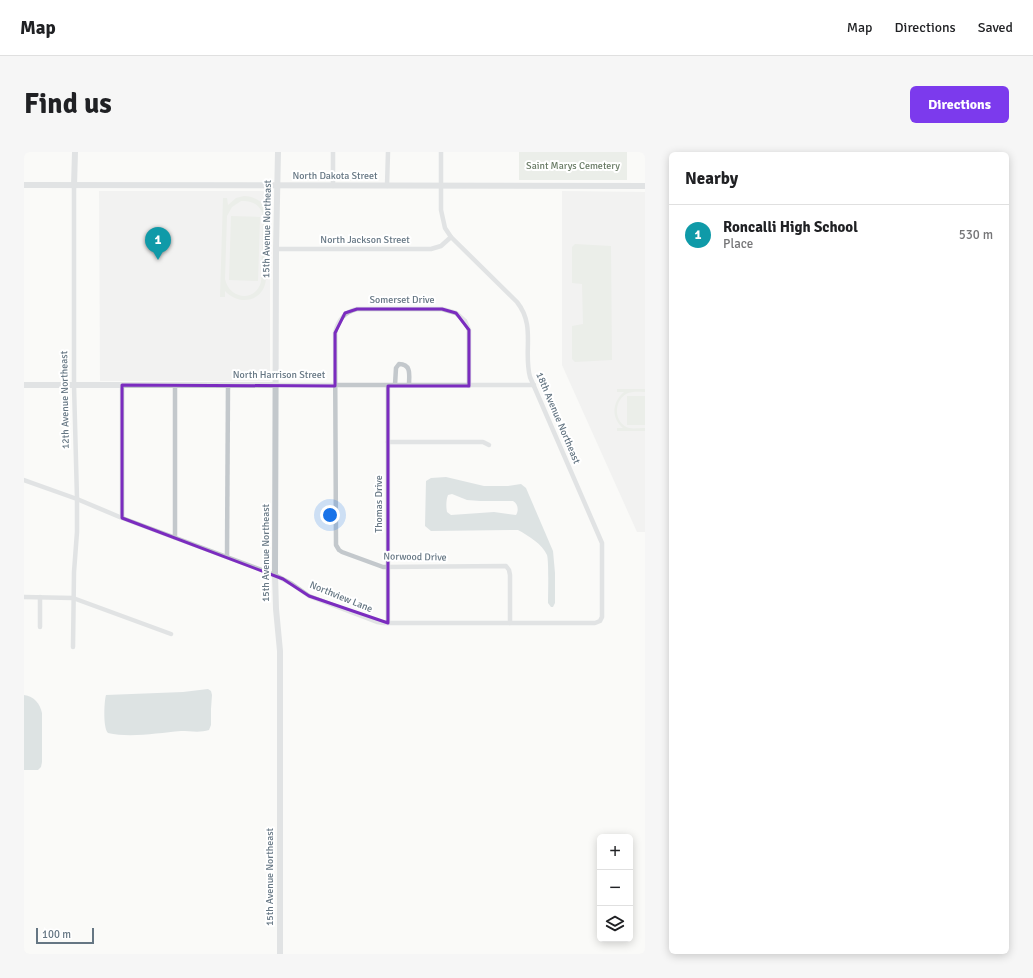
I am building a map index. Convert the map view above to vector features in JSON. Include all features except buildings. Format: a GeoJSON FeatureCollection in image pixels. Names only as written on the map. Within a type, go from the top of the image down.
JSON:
{"type":"FeatureCollection","features":[{"type":"Feature","properties":{"kind":"street","name":"12th Avenue Northeast"},"geometry":{"type":"LineString","coordinates":[[73,647],[73,598],[77,532],[74,385],[75,152]]}},
{"type":"Feature","properties":{"kind":"street","name":"15th Avenue Northeast"},"geometry":{"type":"LineString","coordinates":[[278,152],[276,249],[275,576],[280,651],[280,954]]}},
{"type":"Feature","properties":{"kind":"street"},"geometry":{"type":"LineString","coordinates":[[333,152],[333,186]]}},
{"type":"Feature","properties":{"kind":"street"},"geometry":{"type":"LineString","coordinates":[[387,186],[388,152]]}},
{"type":"Feature","properties":{"kind":"street","name":"18th Avenue Northeast"},"geometry":{"type":"LineString","coordinates":[[441,152],[441,210],[444,228],[451,237],[517,302],[523,310],[527,320],[529,373],[602,543],[602,616],[600,621]]}},
{"type":"Feature","properties":{"kind":"street","name":"North Dakota Street"},"geometry":{"type":"LineString","coordinates":[[24,185],[645,186]]}},
{"type":"Feature","properties":{"kind":"street","name":"North Jackson Street"},"geometry":{"type":"LineString","coordinates":[[276,249],[431,249],[441,246],[451,237]]}},
{"type":"Feature","properties":{"kind":"street","name":"Somerset Drive"},"geometry":{"type":"LineString","coordinates":[[335,386],[336,326],[345,313],[357,309],[442,309],[456,312],[463,318],[469,335],[469,386]]}},
{"type":"Feature","properties":{"kind":"street"},"geometry":{"type":"LineString","coordinates":[[395,386],[396,368],[399,364],[404,364],[408,366],[409,370],[409,386]]}},
{"type":"Feature","properties":{"kind":"street","name":"North Harrison Street"},"geometry":{"type":"LineString","coordinates":[[24,385],[534,385]]}},
{"type":"Feature","properties":{"kind":"street"},"geometry":{"type":"LineString","coordinates":[[122,385],[122,518]]}},
{"type":"Feature","properties":{"kind":"street"},"geometry":{"type":"LineString","coordinates":[[175,385],[175,538]]}},
{"type":"Feature","properties":{"kind":"street"},"geometry":{"type":"LineString","coordinates":[[227,557],[228,385]]}},
{"type":"Feature","properties":{"kind":"street","name":"Norwood Drive"},"geometry":{"type":"LineString","coordinates":[[335,386],[336,545],[339,550],[380,566],[388,567],[506,566],[510,575],[510,623]]}},
{"type":"Feature","properties":{"kind":"street","name":"Thomas Drive"},"geometry":{"type":"LineString","coordinates":[[388,386],[388,623]]}},
{"type":"Feature","properties":{"kind":"street"},"geometry":{"type":"LineString","coordinates":[[388,442],[483,442],[489,445]]}},
{"type":"Feature","properties":{"kind":"street","name":"Northview Lane"},"geometry":{"type":"LineString","coordinates":[[24,480],[275,576],[292,584],[308,596],[377,622],[595,623],[600,621]]}},
{"type":"Feature","properties":{"kind":"street"},"geometry":{"type":"LineString","coordinates":[[24,597],[73,598],[171,634]]}},
{"type":"Feature","properties":{"kind":"street"},"geometry":{"type":"LineString","coordinates":[[40,597],[40,627]]}},
{"type":"Feature","properties":{"kind":"highlighted area"},"geometry":{"type":"Polygon","coordinates":[[[357,309],[442,309],[456,313],[469,330],[469,386],[388,386],[388,623],[309,596],[283,579],[122,518],[122,385],[335,386],[335,333],[345,313],[357,309]]]}},
{"type":"Feature","properties":{"kind":"shaded area"},"geometry":{"type":"Polygon","coordinates":[[[99,191],[270,191],[270,381],[100,381],[99,191]]]}},
{"type":"Feature","properties":{"kind":"shaded area"},"geometry":{"type":"Polygon","coordinates":[[[562,191],[645,192],[645,532],[637,532],[562,365],[562,191]]]}},
{"type":"Feature","properties":{"kind":"shaded area"},"geometry":{"type":"Polygon","coordinates":[[[446,477],[484,486],[508,486],[521,484],[526,488],[553,551],[555,603],[553,607],[551,607],[548,603],[547,555],[539,544],[526,535],[518,530],[431,531],[425,526],[426,481],[431,478],[446,477]],[[452,494],[448,495],[446,504],[447,512],[451,515],[494,512],[516,515],[518,511],[517,505],[513,501],[467,500],[452,494]]]}},
{"type":"Feature","properties":{"kind":"shaded area"},"geometry":{"type":"Polygon","coordinates":[[[208,689],[211,691],[212,695],[211,725],[209,730],[125,735],[108,733],[106,730],[104,715],[106,695],[183,692],[208,689]]]}},
{"type":"Feature","properties":{"kind":"shaded area"},"geometry":{"type":"Polygon","coordinates":[[[24,695],[31,697],[36,701],[42,713],[42,762],[41,767],[38,770],[24,770],[24,695]]]}},
{"type":"Feature","properties":{"kind":"green space","name":"Saint Marys Cemetery"},"geometry":{"type":"Polygon","coordinates":[[[519,152],[627,152],[627,180],[519,180],[519,152]]]}},
{"type":"Feature","properties":{"kind":"green space"},"geometry":{"type":"Polygon","coordinates":[[[247,196],[254,198],[263,204],[266,210],[268,223],[268,254],[264,286],[256,297],[244,300],[237,299],[225,291],[225,297],[220,297],[223,198],[227,198],[228,205],[236,198],[247,196]],[[241,201],[232,207],[227,216],[225,279],[227,286],[231,291],[242,296],[248,296],[258,289],[261,282],[263,216],[258,206],[249,201],[241,201]]]}},
{"type":"Feature","properties":{"kind":"green space"},"geometry":{"type":"Polygon","coordinates":[[[231,216],[260,217],[258,281],[229,280],[231,216]]]}},
{"type":"Feature","properties":{"kind":"green space"},"geometry":{"type":"Polygon","coordinates":[[[575,244],[611,246],[612,360],[575,362],[572,359],[572,326],[583,324],[582,284],[572,283],[572,247],[575,244]]]}},
{"type":"Feature","properties":{"kind":"green space"},"geometry":{"type":"Polygon","coordinates":[[[617,389],[645,389],[645,392],[633,392],[626,394],[619,402],[617,412],[620,422],[624,425],[629,428],[645,428],[645,431],[617,431],[617,428],[623,428],[616,420],[614,410],[617,400],[624,392],[617,392],[617,389]]]}},
{"type":"Feature","properties":{"kind":"green space"},"geometry":{"type":"Polygon","coordinates":[[[627,396],[645,396],[645,425],[627,425],[627,396]]]}},
{"type":"Feature","properties":{"kind":"place","name":"Roncalli High School"},"geometry":{"type":"Point","coordinates":[158,260]}}]}
